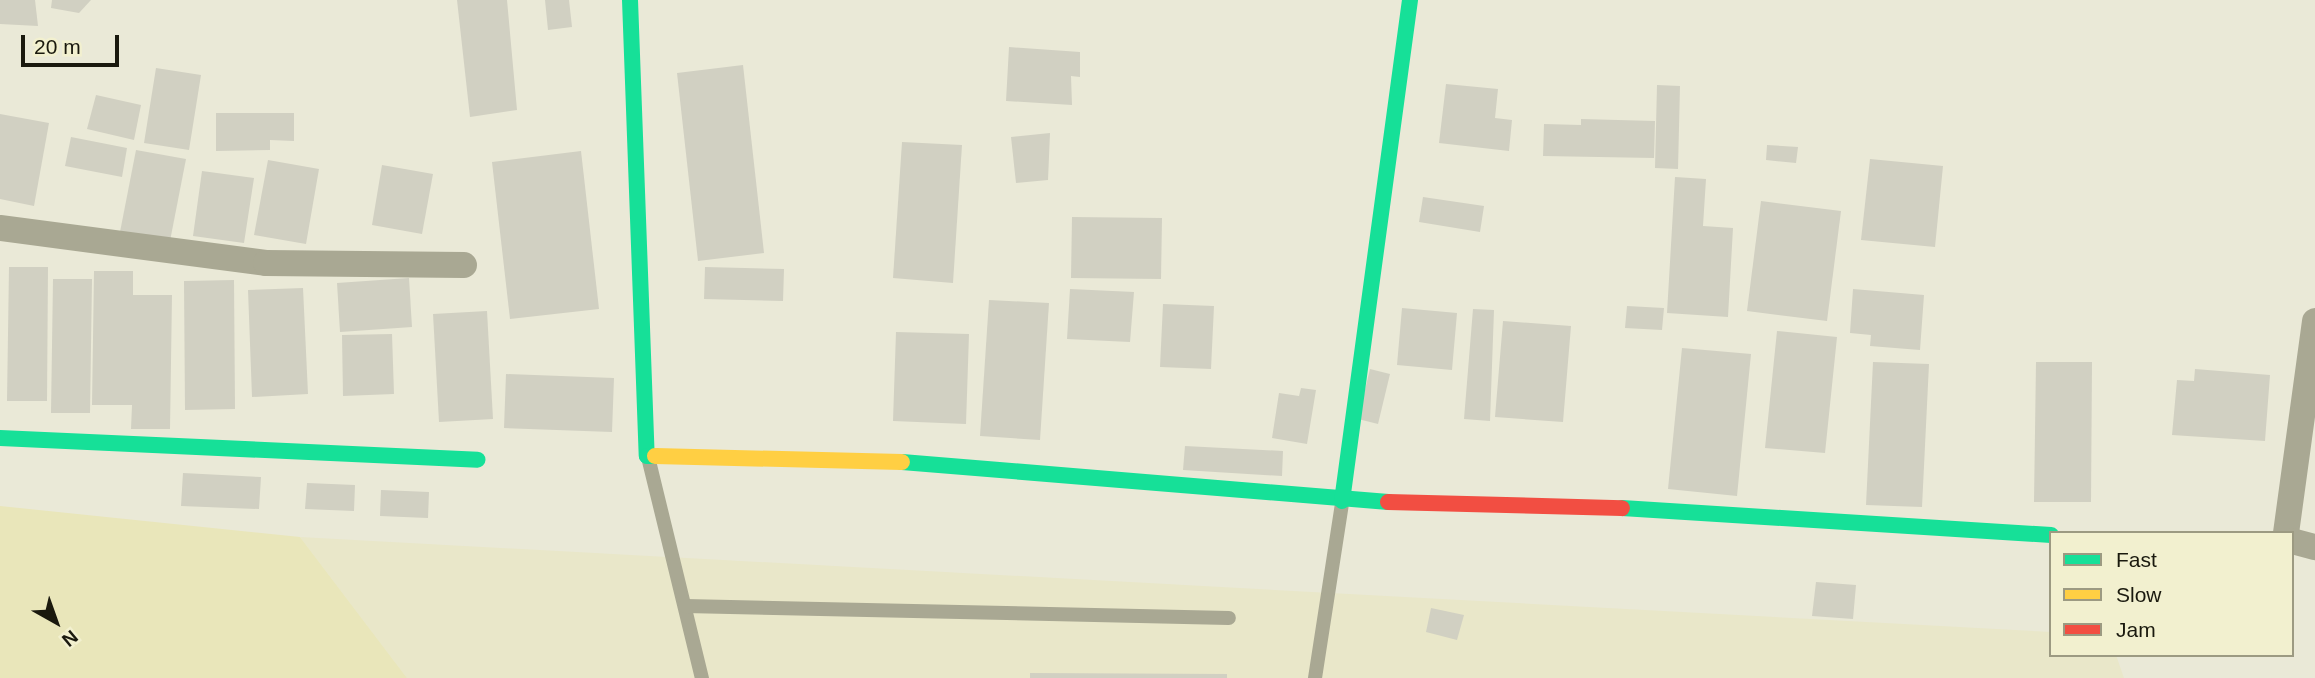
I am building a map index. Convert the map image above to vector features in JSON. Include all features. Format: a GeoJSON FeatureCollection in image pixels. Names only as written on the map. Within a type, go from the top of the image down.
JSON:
{"type":"FeatureCollection","features":[{"type":"Feature","properties":{"kind":"street"},"geometry":{"type":"LineString","coordinates":[[629,0],[648,456],[971,463],[1342,500],[1604,506],[2049,535]]}},
{"type":"Feature","properties":{"kind":"street"},"geometry":{"type":"LineString","coordinates":[[1342,500],[1410,0]]}},
{"type":"Feature","properties":{"kind":"street"},"geometry":{"type":"LineString","coordinates":[[0,228],[266,263],[464,265]]}},
{"type":"Feature","properties":{"kind":"street"},"geometry":{"type":"LineString","coordinates":[[2286,531],[2315,321]]}},
{"type":"Feature","properties":{"kind":"street"},"geometry":{"type":"LineString","coordinates":[[0,438],[477,460]]}},
{"type":"Feature","properties":{"kind":"street"},"geometry":{"type":"LineString","coordinates":[[2294,542],[2315,547]]}},
{"type":"Feature","properties":{"kind":"lane"},"geometry":{"type":"LineString","coordinates":[[648,456],[702,678]]}},
{"type":"Feature","properties":{"kind":"lane"},"geometry":{"type":"LineString","coordinates":[[1315,678],[1342,500]]}},
{"type":"Feature","properties":{"kind":"lane"},"geometry":{"type":"LineString","coordinates":[[685,606],[1229,618]]}},
{"type":"Feature","properties":{"kind":"shaded area"},"geometry":{"type":"Polygon","coordinates":[[[0,506],[300,537],[407,678],[0,678],[0,506]]]}},
{"type":"Feature","properties":{"kind":"shaded area"},"geometry":{"type":"Polygon","coordinates":[[[300,537],[2049,632],[2049,657],[2117,657],[2124,678],[407,678],[300,537]]]}},
{"type":"Feature","properties":{"kind":"building"},"geometry":{"type":"Polygon","coordinates":[[[0,0],[35,0],[38,26],[0,24],[0,0]]]}},
{"type":"Feature","properties":{"kind":"building"},"geometry":{"type":"Polygon","coordinates":[[[52,0],[91,0],[79,13],[51,8],[52,0]]]}},
{"type":"Feature","properties":{"kind":"building"},"geometry":{"type":"Polygon","coordinates":[[[457,0],[507,0],[517,110],[470,117],[457,0]]]}},
{"type":"Feature","properties":{"kind":"building"},"geometry":{"type":"Polygon","coordinates":[[[545,0],[569,0],[572,27],[548,30],[545,0]]]}},
{"type":"Feature","properties":{"kind":"building"},"geometry":{"type":"Polygon","coordinates":[[[1009,47],[1080,52],[1080,77],[1071,76],[1072,105],[1006,101],[1009,47]]]}},
{"type":"Feature","properties":{"kind":"building"},"geometry":{"type":"Polygon","coordinates":[[[743,65],[764,253],[698,261],[677,73],[743,65]]]}},
{"type":"Feature","properties":{"kind":"building"},"geometry":{"type":"Polygon","coordinates":[[[156,68],[201,75],[189,150],[144,143],[156,68]]]}},
{"type":"Feature","properties":{"kind":"building"},"geometry":{"type":"Polygon","coordinates":[[[1446,84],[1498,89],[1495,118],[1512,120],[1509,151],[1439,143],[1446,84]]]}},
{"type":"Feature","properties":{"kind":"building"},"geometry":{"type":"Polygon","coordinates":[[[1657,85],[1680,86],[1678,169],[1655,168],[1657,85]]]}},
{"type":"Feature","properties":{"kind":"building"},"geometry":{"type":"Polygon","coordinates":[[[96,95],[141,105],[134,140],[87,129],[96,95]]]}},
{"type":"Feature","properties":{"kind":"building"},"geometry":{"type":"Polygon","coordinates":[[[216,113],[294,113],[294,141],[270,140],[270,150],[216,151],[216,113]]]}},
{"type":"Feature","properties":{"kind":"building"},"geometry":{"type":"Polygon","coordinates":[[[0,114],[49,123],[34,206],[0,199],[0,114]]]}},
{"type":"Feature","properties":{"kind":"building"},"geometry":{"type":"Polygon","coordinates":[[[1581,119],[1655,121],[1654,158],[1543,156],[1544,124],[1581,125],[1581,119]]]}},
{"type":"Feature","properties":{"kind":"building"},"geometry":{"type":"Polygon","coordinates":[[[1050,133],[1048,180],[1016,183],[1011,137],[1050,133]]]}},
{"type":"Feature","properties":{"kind":"building"},"geometry":{"type":"Polygon","coordinates":[[[71,137],[127,148],[122,177],[65,166],[71,137]]]}},
{"type":"Feature","properties":{"kind":"building"},"geometry":{"type":"Polygon","coordinates":[[[902,142],[962,145],[953,283],[893,278],[902,142]]]}},
{"type":"Feature","properties":{"kind":"building"},"geometry":{"type":"Polygon","coordinates":[[[1767,145],[1798,147],[1796,163],[1766,160],[1767,145]]]}},
{"type":"Feature","properties":{"kind":"building"},"geometry":{"type":"Polygon","coordinates":[[[136,150],[186,159],[170,241],[120,232],[136,150]]]}},
{"type":"Feature","properties":{"kind":"building"},"geometry":{"type":"Polygon","coordinates":[[[581,151],[599,309],[510,319],[492,162],[581,151]]]}},
{"type":"Feature","properties":{"kind":"building"},"geometry":{"type":"Polygon","coordinates":[[[1870,159],[1943,166],[1935,247],[1861,240],[1870,159]]]}},
{"type":"Feature","properties":{"kind":"building"},"geometry":{"type":"Polygon","coordinates":[[[268,160],[319,169],[306,244],[254,235],[268,160]]]}},
{"type":"Feature","properties":{"kind":"building"},"geometry":{"type":"Polygon","coordinates":[[[382,165],[433,174],[422,234],[372,225],[382,165]]]}},
{"type":"Feature","properties":{"kind":"building"},"geometry":{"type":"Polygon","coordinates":[[[202,171],[254,178],[244,243],[193,236],[202,171]]]}},
{"type":"Feature","properties":{"kind":"building"},"geometry":{"type":"Polygon","coordinates":[[[1675,177],[1706,179],[1703,226],[1733,228],[1728,317],[1667,313],[1675,177]]]}},
{"type":"Feature","properties":{"kind":"building"},"geometry":{"type":"Polygon","coordinates":[[[1423,197],[1484,206],[1480,232],[1419,222],[1423,197]]]}},
{"type":"Feature","properties":{"kind":"building"},"geometry":{"type":"Polygon","coordinates":[[[1761,201],[1841,211],[1827,321],[1747,311],[1761,201]]]}},
{"type":"Feature","properties":{"kind":"building"},"geometry":{"type":"Polygon","coordinates":[[[1072,217],[1162,218],[1161,279],[1071,278],[1072,217]]]}},
{"type":"Feature","properties":{"kind":"building"},"geometry":{"type":"Polygon","coordinates":[[[9,267],[48,267],[47,401],[7,401],[9,267]]]}},
{"type":"Feature","properties":{"kind":"building"},"geometry":{"type":"Polygon","coordinates":[[[705,267],[784,269],[783,301],[704,299],[705,267]]]}},
{"type":"Feature","properties":{"kind":"building"},"geometry":{"type":"Polygon","coordinates":[[[94,271],[133,271],[133,295],[172,295],[170,429],[131,429],[132,405],[92,405],[94,271]]]}},
{"type":"Feature","properties":{"kind":"building"},"geometry":{"type":"Polygon","coordinates":[[[409,278],[412,327],[340,332],[337,283],[409,278]]]}},
{"type":"Feature","properties":{"kind":"building"},"geometry":{"type":"Polygon","coordinates":[[[53,279],[92,279],[90,413],[51,413],[53,279]]]}},
{"type":"Feature","properties":{"kind":"building"},"geometry":{"type":"Polygon","coordinates":[[[234,280],[235,409],[185,410],[184,281],[234,280]]]}},
{"type":"Feature","properties":{"kind":"building"},"geometry":{"type":"Polygon","coordinates":[[[303,288],[308,394],[252,397],[248,290],[303,288]]]}},
{"type":"Feature","properties":{"kind":"building"},"geometry":{"type":"Polygon","coordinates":[[[1070,289],[1134,292],[1130,342],[1067,339],[1070,289]]]}},
{"type":"Feature","properties":{"kind":"building"},"geometry":{"type":"Polygon","coordinates":[[[1853,289],[1924,295],[1920,350],[1870,346],[1871,335],[1850,333],[1853,289]]]}},
{"type":"Feature","properties":{"kind":"building"},"geometry":{"type":"Polygon","coordinates":[[[989,300],[1049,303],[1040,440],[980,436],[989,300]]]}},
{"type":"Feature","properties":{"kind":"building"},"geometry":{"type":"Polygon","coordinates":[[[1163,304],[1214,306],[1211,369],[1160,367],[1163,304]]]}},
{"type":"Feature","properties":{"kind":"building"},"geometry":{"type":"Polygon","coordinates":[[[1627,306],[1664,308],[1662,330],[1625,328],[1627,306]]]}},
{"type":"Feature","properties":{"kind":"building"},"geometry":{"type":"Polygon","coordinates":[[[1402,308],[1457,313],[1452,370],[1397,365],[1402,308]]]}},
{"type":"Feature","properties":{"kind":"building"},"geometry":{"type":"Polygon","coordinates":[[[1473,309],[1494,310],[1490,421],[1464,419],[1473,309]]]}},
{"type":"Feature","properties":{"kind":"building"},"geometry":{"type":"Polygon","coordinates":[[[487,311],[493,419],[439,422],[433,314],[487,311]]]}},
{"type":"Feature","properties":{"kind":"building"},"geometry":{"type":"Polygon","coordinates":[[[1503,321],[1571,326],[1563,422],[1495,417],[1503,321]]]}},
{"type":"Feature","properties":{"kind":"building"},"geometry":{"type":"Polygon","coordinates":[[[1777,331],[1837,337],[1825,453],[1765,448],[1777,331]]]}},
{"type":"Feature","properties":{"kind":"building"},"geometry":{"type":"Polygon","coordinates":[[[896,332],[969,334],[966,424],[893,421],[896,332]]]}},
{"type":"Feature","properties":{"kind":"building"},"geometry":{"type":"Polygon","coordinates":[[[392,334],[394,394],[343,396],[342,335],[392,334]]]}},
{"type":"Feature","properties":{"kind":"building"},"geometry":{"type":"Polygon","coordinates":[[[1682,348],[1751,354],[1737,496],[1668,489],[1682,348]]]}},
{"type":"Feature","properties":{"kind":"building"},"geometry":{"type":"Polygon","coordinates":[[[1873,362],[1929,364],[1922,507],[1866,505],[1873,362]]]}},
{"type":"Feature","properties":{"kind":"building"},"geometry":{"type":"Polygon","coordinates":[[[2036,362],[2092,362],[2091,502],[2034,502],[2036,362]]]}},
{"type":"Feature","properties":{"kind":"building"},"geometry":{"type":"Polygon","coordinates":[[[1370,369],[1390,374],[1378,424],[1358,419],[1370,369]]]}},
{"type":"Feature","properties":{"kind":"building"},"geometry":{"type":"Polygon","coordinates":[[[2195,369],[2270,375],[2265,441],[2172,435],[2177,380],[2194,381],[2195,369]]]}},
{"type":"Feature","properties":{"kind":"building"},"geometry":{"type":"Polygon","coordinates":[[[506,374],[614,378],[612,432],[504,428],[506,374]]]}},
{"type":"Feature","properties":{"kind":"building"},"geometry":{"type":"Polygon","coordinates":[[[1301,388],[1316,390],[1307,444],[1272,438],[1279,393],[1299,396],[1301,388]]]}},
{"type":"Feature","properties":{"kind":"building"},"geometry":{"type":"Polygon","coordinates":[[[1185,446],[1283,451],[1282,476],[1183,470],[1185,446]]]}},
{"type":"Feature","properties":{"kind":"building"},"geometry":{"type":"Polygon","coordinates":[[[183,473],[261,477],[259,509],[181,506],[183,473]]]}},
{"type":"Feature","properties":{"kind":"building"},"geometry":{"type":"Polygon","coordinates":[[[307,483],[355,485],[354,511],[305,509],[307,483]]]}},
{"type":"Feature","properties":{"kind":"building"},"geometry":{"type":"Polygon","coordinates":[[[381,490],[429,492],[428,518],[380,516],[381,490]]]}},
{"type":"Feature","properties":{"kind":"building"},"geometry":{"type":"Polygon","coordinates":[[[1816,582],[1856,585],[1853,619],[1812,616],[1816,582]]]}},
{"type":"Feature","properties":{"kind":"building"},"geometry":{"type":"Polygon","coordinates":[[[1431,608],[1464,615],[1457,640],[1426,632],[1431,608]]]}},
{"type":"Feature","properties":{"kind":"building"},"geometry":{"type":"Polygon","coordinates":[[[1030,673],[1227,674],[1227,678],[1030,678],[1030,673]]]}},
{"type":"Feature","properties":{"kind":"traffic: fast"},"geometry":{"type":"LineString","coordinates":[[630,0],[647,456],[655,456]]}},
{"type":"Feature","properties":{"kind":"traffic: fast"},"geometry":{"type":"LineString","coordinates":[[1342,501],[1410,0]]}},
{"type":"Feature","properties":{"kind":"traffic: fast"},"geometry":{"type":"LineString","coordinates":[[0,438],[477,460]]}},
{"type":"Feature","properties":{"kind":"traffic: fast"},"geometry":{"type":"LineString","coordinates":[[902,462],[1388,502]]}},
{"type":"Feature","properties":{"kind":"traffic: fast"},"geometry":{"type":"LineString","coordinates":[[1622,508],[2049,535]]}},
{"type":"Feature","properties":{"kind":"traffic: slow"},"geometry":{"type":"LineString","coordinates":[[655,456],[902,462]]}},
{"type":"Feature","properties":{"kind":"traffic: jam"},"geometry":{"type":"LineString","coordinates":[[1388,502],[1622,508]]}}]}
